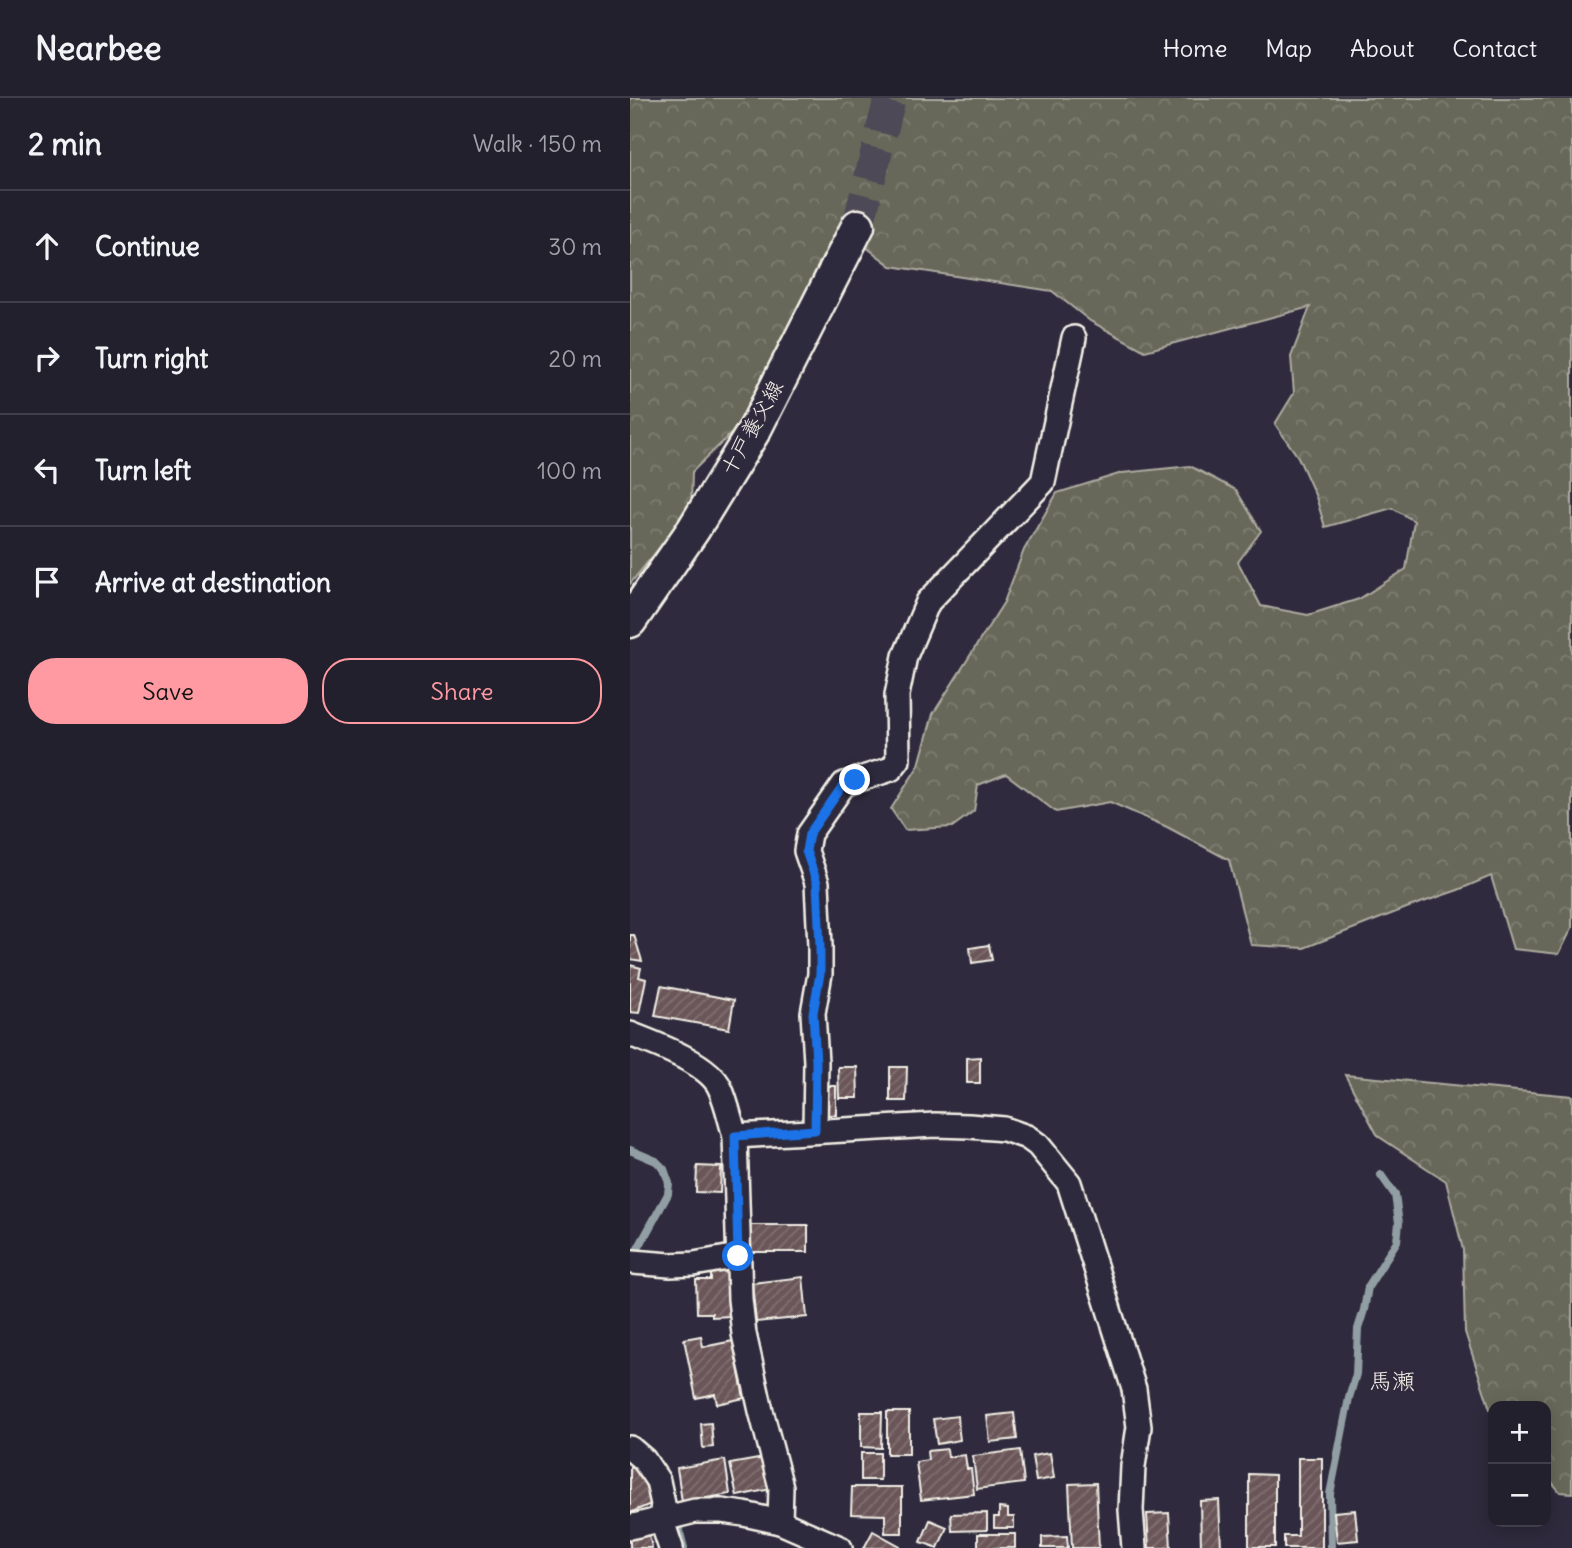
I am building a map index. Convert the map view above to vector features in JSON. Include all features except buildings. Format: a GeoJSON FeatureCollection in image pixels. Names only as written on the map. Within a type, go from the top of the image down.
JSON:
{"type":"FeatureCollection","features":[{"type":"Feature","properties":{"kind":"main road","name":"十戸養父線"},"geometry":{"type":"LineString","coordinates":[[630,621],[692,530],[755,429],[858,226]]}},
{"type":"Feature","properties":{"kind":"street"},"geometry":{"type":"LineString","coordinates":[[815,1130],[816,1062],[813,1013],[820,974],[820,946],[817,883],[806,851],[809,834],[844,784],[891,769],[898,760],[897,695],[905,656],[928,602],[1043,482],[1074,338]]}},
{"type":"Feature","properties":{"kind":"street"},"geometry":{"type":"LineString","coordinates":[[630,1034],[692,1062],[711,1076],[719,1086],[735,1136],[738,1256],[744,1334],[781,1487],[780,1522]]}},
{"type":"Feature","properties":{"kind":"street"},"geometry":{"type":"LineString","coordinates":[[735,1136],[935,1125],[1004,1129],[1038,1144],[1069,1183],[1134,1389],[1139,1427],[1133,1466],[1131,1510],[1135,1548]]}},
{"type":"Feature","properties":{"kind":"street"},"geometry":{"type":"LineString","coordinates":[[633,1262],[682,1264],[738,1256]]}},
{"type":"Feature","properties":{"kind":"street"},"geometry":{"type":"LineString","coordinates":[[630,1448],[644,1460],[658,1481],[663,1504],[661,1518],[671,1548]]}},
{"type":"Feature","properties":{"kind":"street"},"geometry":{"type":"LineString","coordinates":[[630,1527],[695,1511],[722,1511],[780,1522],[840,1548]]}},
{"type":"Feature","properties":{"kind":"green space"},"geometry":{"type":"Polygon","coordinates":[[[630,98],[1572,98],[1572,928],[1559,954],[1513,949],[1491,876],[1304,948],[1251,945],[1229,860],[1167,827],[1110,802],[1056,812],[1006,774],[978,785],[974,811],[952,827],[905,830],[891,809],[919,765],[933,714],[1004,602],[1024,550],[1057,493],[1122,473],[1190,466],[1236,490],[1261,531],[1238,562],[1261,606],[1308,615],[1359,599],[1406,569],[1414,521],[1392,508],[1325,527],[1316,497],[1298,457],[1275,424],[1294,393],[1291,357],[1310,307],[1145,351],[1090,321],[1052,291],[891,266],[845,231],[742,423],[692,472],[691,507],[675,531],[630,584],[630,98]]]}},
{"type":"Feature","properties":{"kind":"green space"},"geometry":{"type":"Polygon","coordinates":[[[1345,1075],[1572,1096],[1572,1493],[1560,1492],[1551,1481],[1551,1401],[1488,1403],[1465,1332],[1463,1250],[1446,1181],[1378,1136],[1345,1075]]]}},
{"type":"Feature","properties":{"kind":"waterway"},"geometry":{"type":"LineString","coordinates":[[630,1150],[656,1161],[664,1169],[669,1183],[668,1194],[635,1254]]}},
{"type":"Feature","properties":{"kind":"waterway"},"geometry":{"type":"LineString","coordinates":[[1331,1548],[1330,1494],[1356,1374],[1358,1329],[1368,1287],[1397,1241],[1399,1223],[1395,1195],[1381,1175]]}},
{"type":"Feature","properties":{"kind":"waterway"},"geometry":{"type":"LineString","coordinates":[[679,1529],[684,1548]]}},
{"type":"Feature","properties":{"kind":"tunnel"},"geometry":{"type":"LineString","coordinates":[[858,226],[890,98]]}},
{"type":"Feature","properties":{"kind":"district","name":"馬瀬"},"geometry":{"type":"Point","coordinates":[1392,1381]}},
{"type":"Feature","properties":{"kind":"route"},"geometry":{"type":"LineString","coordinates":[[738,1256],[735,1136],[815,1130],[816,1062],[813,1013],[820,974],[820,946],[817,883],[806,851],[809,834],[844,784],[855,780]]}}]}
